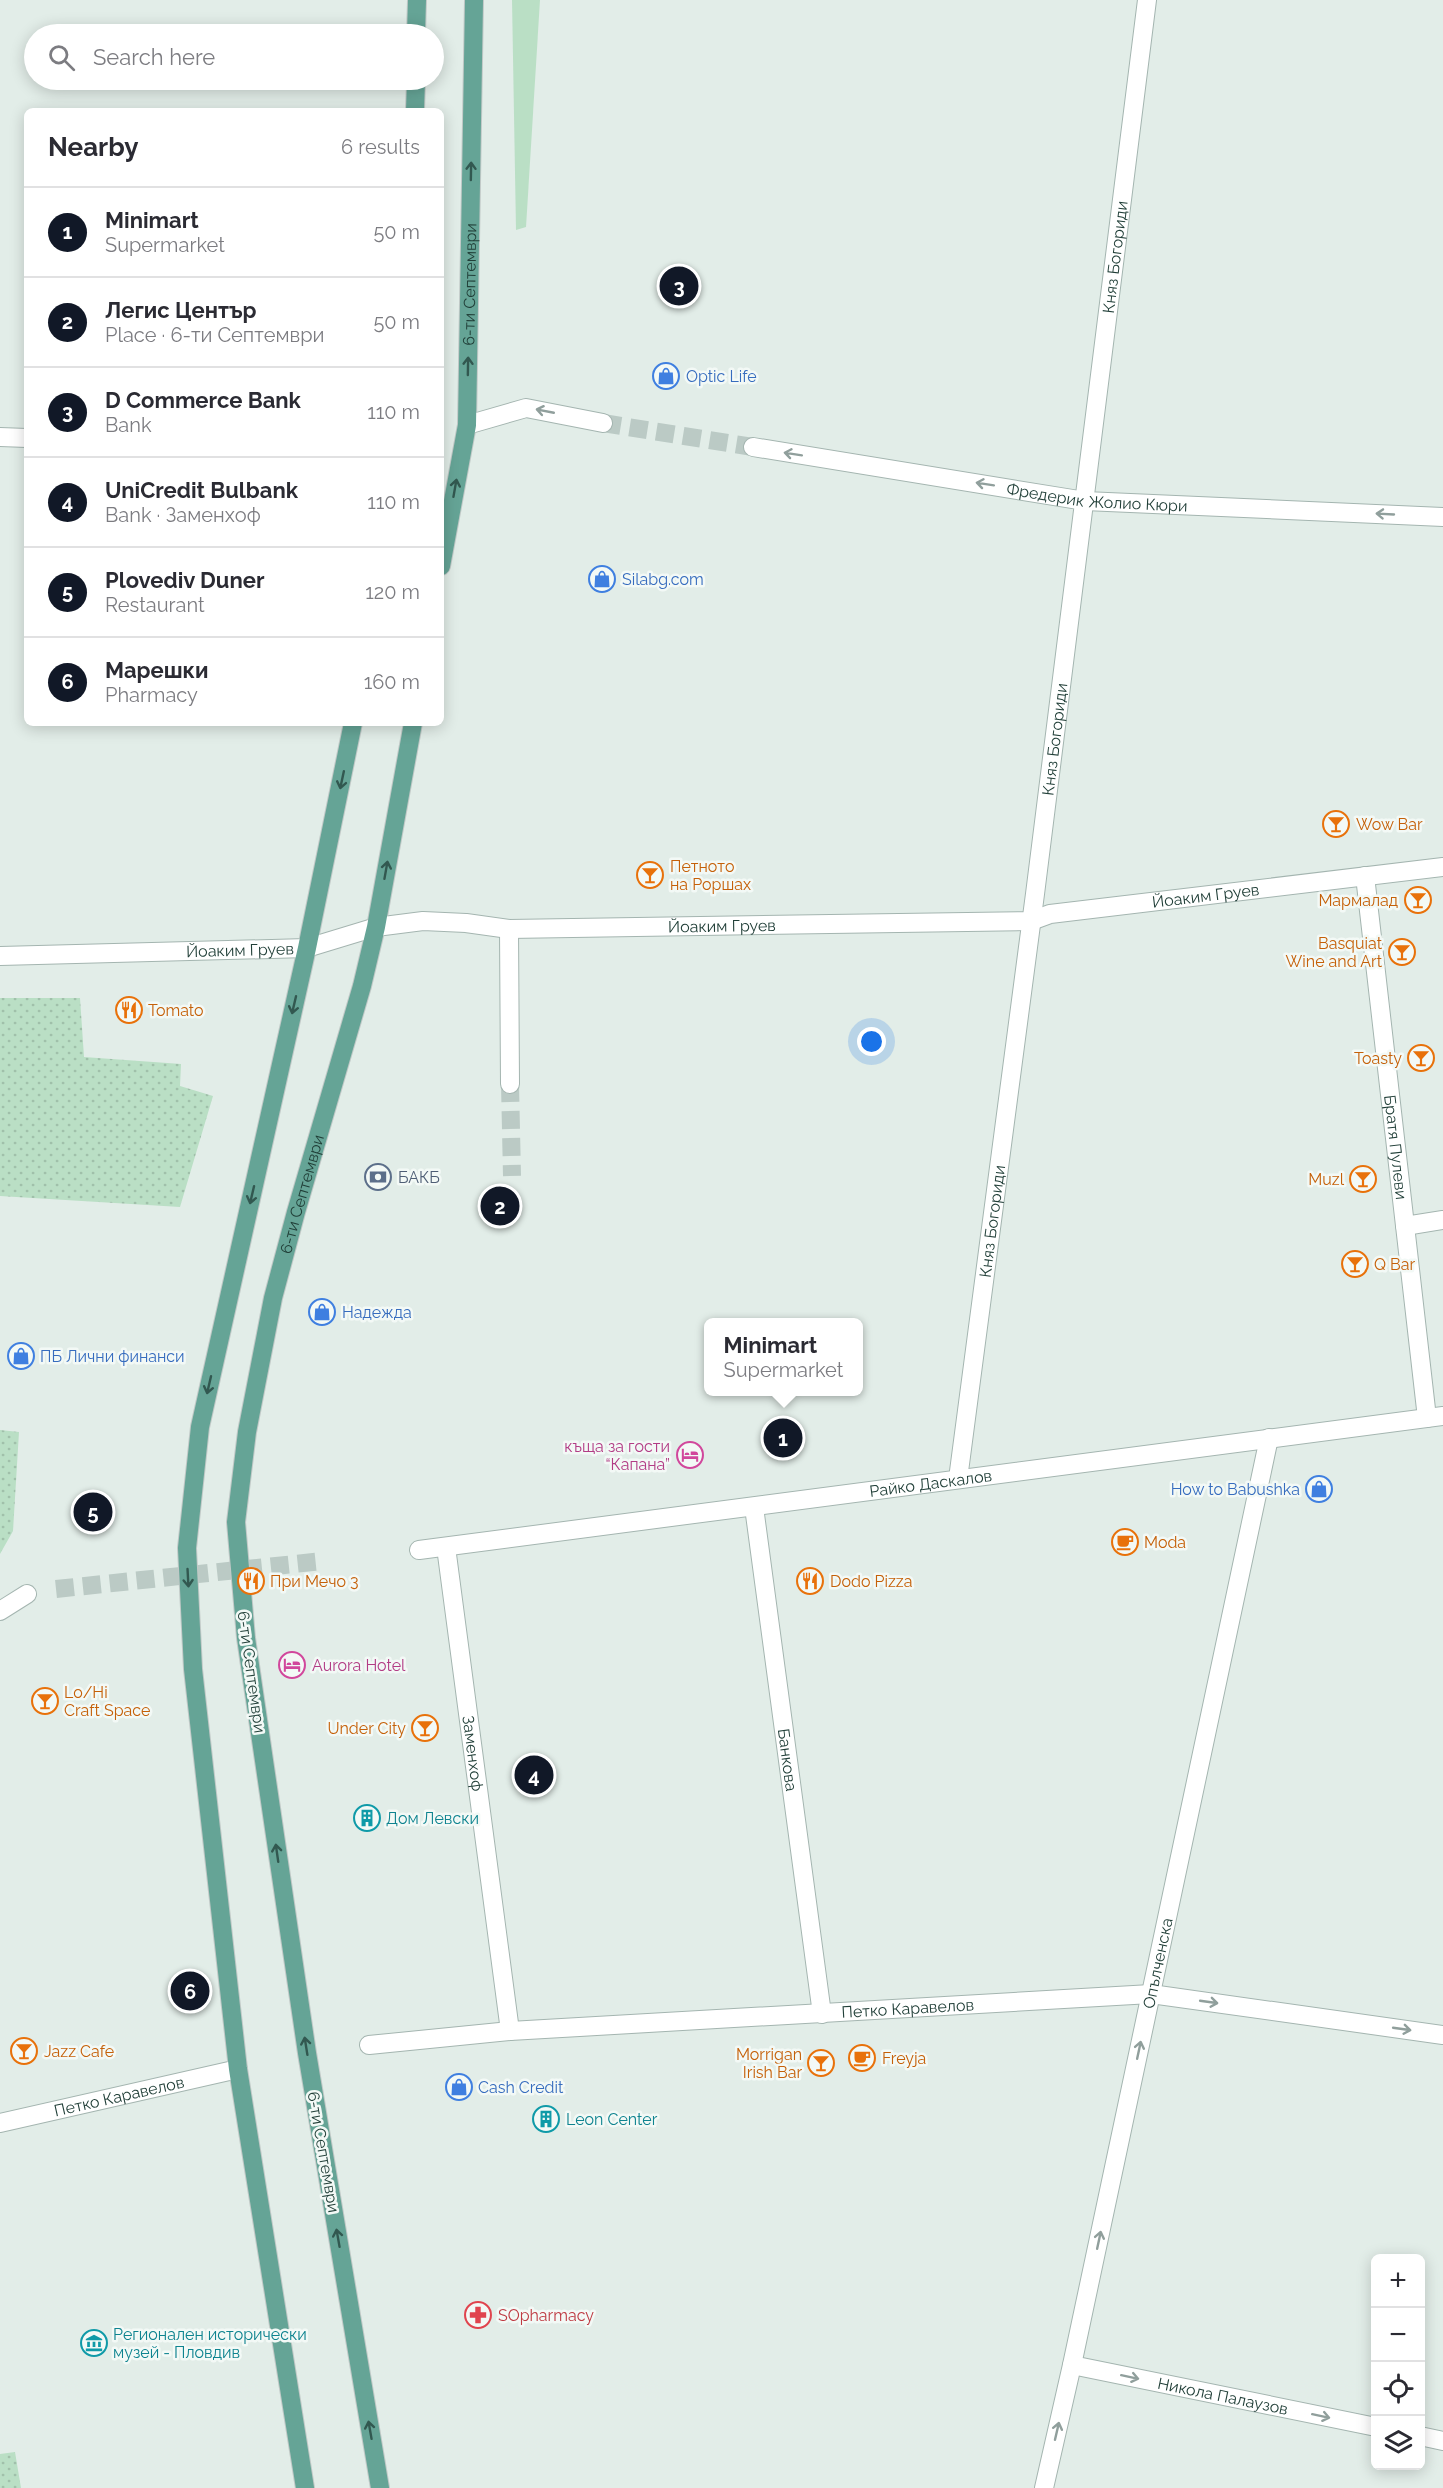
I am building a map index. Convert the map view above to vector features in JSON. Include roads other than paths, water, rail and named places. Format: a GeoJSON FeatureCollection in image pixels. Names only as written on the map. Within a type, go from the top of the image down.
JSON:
{"type":"FeatureCollection","features":[{"type":"Feature","properties":{"kind":"main road"},"geometry":{"type":"LineString","coordinates":[[416,24],[417,0]]}},
{"type":"Feature","properties":{"kind":"main road","name":"6-ти Септември"},"geometry":{"type":"LineString","coordinates":[[444,549],[466,425],[474,0]]}},
{"type":"Feature","properties":{"kind":"main road"},"geometry":{"type":"LineString","coordinates":[[416,90],[416,108]]}},
{"type":"Feature","properties":{"kind":"main road"},"geometry":{"type":"LineString","coordinates":[[305,2488],[238,2069],[193,1669],[187,1548],[200,1427],[307,948],[352,726]]}},
{"type":"Feature","properties":{"kind":"main road","name":"6-ти Септември"},"geometry":{"type":"LineString","coordinates":[[380,2488],[307,2053],[246,1638],[236,1522],[247,1432],[273,1298],[363,986],[412,726]]}},
{"type":"Feature","properties":{"kind":"street","name":"Княз Богориди"},"geometry":{"type":"LineString","coordinates":[[958,1479],[1147,0]]}},
{"type":"Feature","properties":{"kind":"street"},"geometry":{"type":"LineString","coordinates":[[466,425],[526,408],[603,423]]}},
{"type":"Feature","properties":{"kind":"street"},"geometry":{"type":"LineString","coordinates":[[0,437],[24,438]]}},
{"type":"Feature","properties":{"kind":"street","name":"Фредерик Жолио Кюри"},"geometry":{"type":"LineString","coordinates":[[753,447],[1084,501],[1443,517]]}},
{"type":"Feature","properties":{"kind":"street","name":"Йоаким Груев"},"geometry":{"type":"LineString","coordinates":[[0,956],[307,948],[376,927],[423,921],[466,923],[508,929],[1031,921],[1050,914],[1443,867]]}},
{"type":"Feature","properties":{"kind":"street","name":"Братя Пулеви"},"geometry":{"type":"LineString","coordinates":[[1365,876],[1405,1226],[1435,1417]]}},
{"type":"Feature","properties":{"kind":"street"},"geometry":{"type":"LineString","coordinates":[[508,929],[510,1084]]}},
{"type":"Feature","properties":{"kind":"street"},"geometry":{"type":"LineString","coordinates":[[1405,1226],[1443,1220]]}},
{"type":"Feature","properties":{"kind":"street","name":"Райко Даскалов"},"geometry":{"type":"LineString","coordinates":[[419,1551],[1435,1417]]}},
{"type":"Feature","properties":{"kind":"street","name":"Опълченска"},"geometry":{"type":"LineString","coordinates":[[1044,2488],[1269,1438]]}},
{"type":"Feature","properties":{"kind":"street","name":"Банкова"},"geometry":{"type":"LineString","coordinates":[[754,1507],[822,2014]]}},
{"type":"Feature","properties":{"kind":"street","name":"Заменхоф"},"geometry":{"type":"LineString","coordinates":[[446,1547],[510,2031]]}},
{"type":"Feature","properties":{"kind":"street"},"geometry":{"type":"LineString","coordinates":[[0,1611],[27,1594]]}},
{"type":"Feature","properties":{"kind":"street","name":"Петко Каравелов"},"geometry":{"type":"LineString","coordinates":[[369,2045],[510,2031],[1151,1994],[1443,2035]]}},
{"type":"Feature","properties":{"kind":"street","name":"Петко Каравелов"},"geometry":{"type":"LineString","coordinates":[[0,2123],[238,2069]]}},
{"type":"Feature","properties":{"kind":"street","name":"Никола Палаузов"},"geometry":{"type":"LineString","coordinates":[[1072,2365],[1371,2426]]}},
{"type":"Feature","properties":{"kind":"street"},"geometry":{"type":"LineString","coordinates":[[1425,2437],[1443,2440]]}},
{"type":"Feature","properties":{"kind":"tunnel"},"geometry":{"type":"LineString","coordinates":[[603,423],[753,447]]}},
{"type":"Feature","properties":{"kind":"tunnel"},"geometry":{"type":"LineString","coordinates":[[510,1084],[512,1176]]}},
{"type":"Feature","properties":{"kind":"tunnel"},"geometry":{"type":"LineString","coordinates":[[56,1589],[323,1561]]}},
{"type":"Feature","properties":{"kind":"place","name":"D Commerce Bank"},"geometry":{"type":"Point","coordinates":[679,286]}},
{"type":"Feature","properties":{"kind":"place","name":"Optic Life"},"geometry":{"type":"Point","coordinates":[666,376]}},
{"type":"Feature","properties":{"kind":"place","name":"Silabg.com"},"geometry":{"type":"Point","coordinates":[602,579]}},
{"type":"Feature","properties":{"kind":"place","name":"Wow Bar"},"geometry":{"type":"Point","coordinates":[1336,824]}},
{"type":"Feature","properties":{"kind":"place","name":"Петното на Роршах"},"geometry":{"type":"Point","coordinates":[650,875]}},
{"type":"Feature","properties":{"kind":"place","name":"Мармалад"},"geometry":{"type":"Point","coordinates":[1418,900]}},
{"type":"Feature","properties":{"kind":"place","name":"Basquiat Wine and Art"},"geometry":{"type":"Point","coordinates":[1402,952]}},
{"type":"Feature","properties":{"kind":"place","name":"Tomato"},"geometry":{"type":"Point","coordinates":[129,1010]}},
{"type":"Feature","properties":{"kind":"place","name":"Toasty"},"geometry":{"type":"Point","coordinates":[1421,1058]}},
{"type":"Feature","properties":{"kind":"place","name":"БАКБ"},"geometry":{"type":"Point","coordinates":[378,1177]}},
{"type":"Feature","properties":{"kind":"place","name":"Muzl"},"geometry":{"type":"Point","coordinates":[1363,1179]}},
{"type":"Feature","properties":{"kind":"place","name":"Легис Център"},"geometry":{"type":"Point","coordinates":[500,1206]}},
{"type":"Feature","properties":{"kind":"place","name":"Q Bar"},"geometry":{"type":"Point","coordinates":[1355,1264]}},
{"type":"Feature","properties":{"kind":"place","name":"Надежда"},"geometry":{"type":"Point","coordinates":[322,1312]}},
{"type":"Feature","properties":{"kind":"place","name":"ПБ Лични финанси"},"geometry":{"type":"Point","coordinates":[21,1356]}},
{"type":"Feature","properties":{"kind":"place","name":"Minimart"},"geometry":{"type":"Point","coordinates":[783,1438]}},
{"type":"Feature","properties":{"kind":"place","name":"къща за гости “Капана”"},"geometry":{"type":"Point","coordinates":[690,1455]}},
{"type":"Feature","properties":{"kind":"place","name":"How to Babushka"},"geometry":{"type":"Point","coordinates":[1319,1489]}},
{"type":"Feature","properties":{"kind":"place","name":"Plovediv Duner"},"geometry":{"type":"Point","coordinates":[93,1512]}},
{"type":"Feature","properties":{"kind":"place","name":"Moda"},"geometry":{"type":"Point","coordinates":[1125,1542]}},
{"type":"Feature","properties":{"kind":"place","name":"При Мечо 3"},"geometry":{"type":"Point","coordinates":[251,1581]}},
{"type":"Feature","properties":{"kind":"place","name":"Dodo Pizza"},"geometry":{"type":"Point","coordinates":[810,1581]}},
{"type":"Feature","properties":{"kind":"place","name":"Aurora Hotel"},"geometry":{"type":"Point","coordinates":[292,1665]}},
{"type":"Feature","properties":{"kind":"place","name":"Lo/Hi Craft Space"},"geometry":{"type":"Point","coordinates":[45,1701]}},
{"type":"Feature","properties":{"kind":"place","name":"Under City"},"geometry":{"type":"Point","coordinates":[425,1728]}},
{"type":"Feature","properties":{"kind":"place","name":"UniCredit Bulbank"},"geometry":{"type":"Point","coordinates":[534,1775]}},
{"type":"Feature","properties":{"kind":"place","name":"Дом Левски"},"geometry":{"type":"Point","coordinates":[367,1818]}},
{"type":"Feature","properties":{"kind":"place","name":"Марешки"},"geometry":{"type":"Point","coordinates":[190,1991]}},
{"type":"Feature","properties":{"kind":"place","name":"Jazz Cafe"},"geometry":{"type":"Point","coordinates":[24,2051]}},
{"type":"Feature","properties":{"kind":"place","name":"Freyja"},"geometry":{"type":"Point","coordinates":[862,2058]}},
{"type":"Feature","properties":{"kind":"place","name":"Morrigan Irish Bar"},"geometry":{"type":"Point","coordinates":[821,2063]}},
{"type":"Feature","properties":{"kind":"place","name":"Cash Credit"},"geometry":{"type":"Point","coordinates":[459,2087]}},
{"type":"Feature","properties":{"kind":"place","name":"Leon Center"},"geometry":{"type":"Point","coordinates":[546,2119]}},
{"type":"Feature","properties":{"kind":"place","name":"SOpharmacy"},"geometry":{"type":"Point","coordinates":[478,2315]}},
{"type":"Feature","properties":{"kind":"place","name":"Регионален исторически музей - Пловдив"},"geometry":{"type":"Point","coordinates":[94,2343]}}]}
